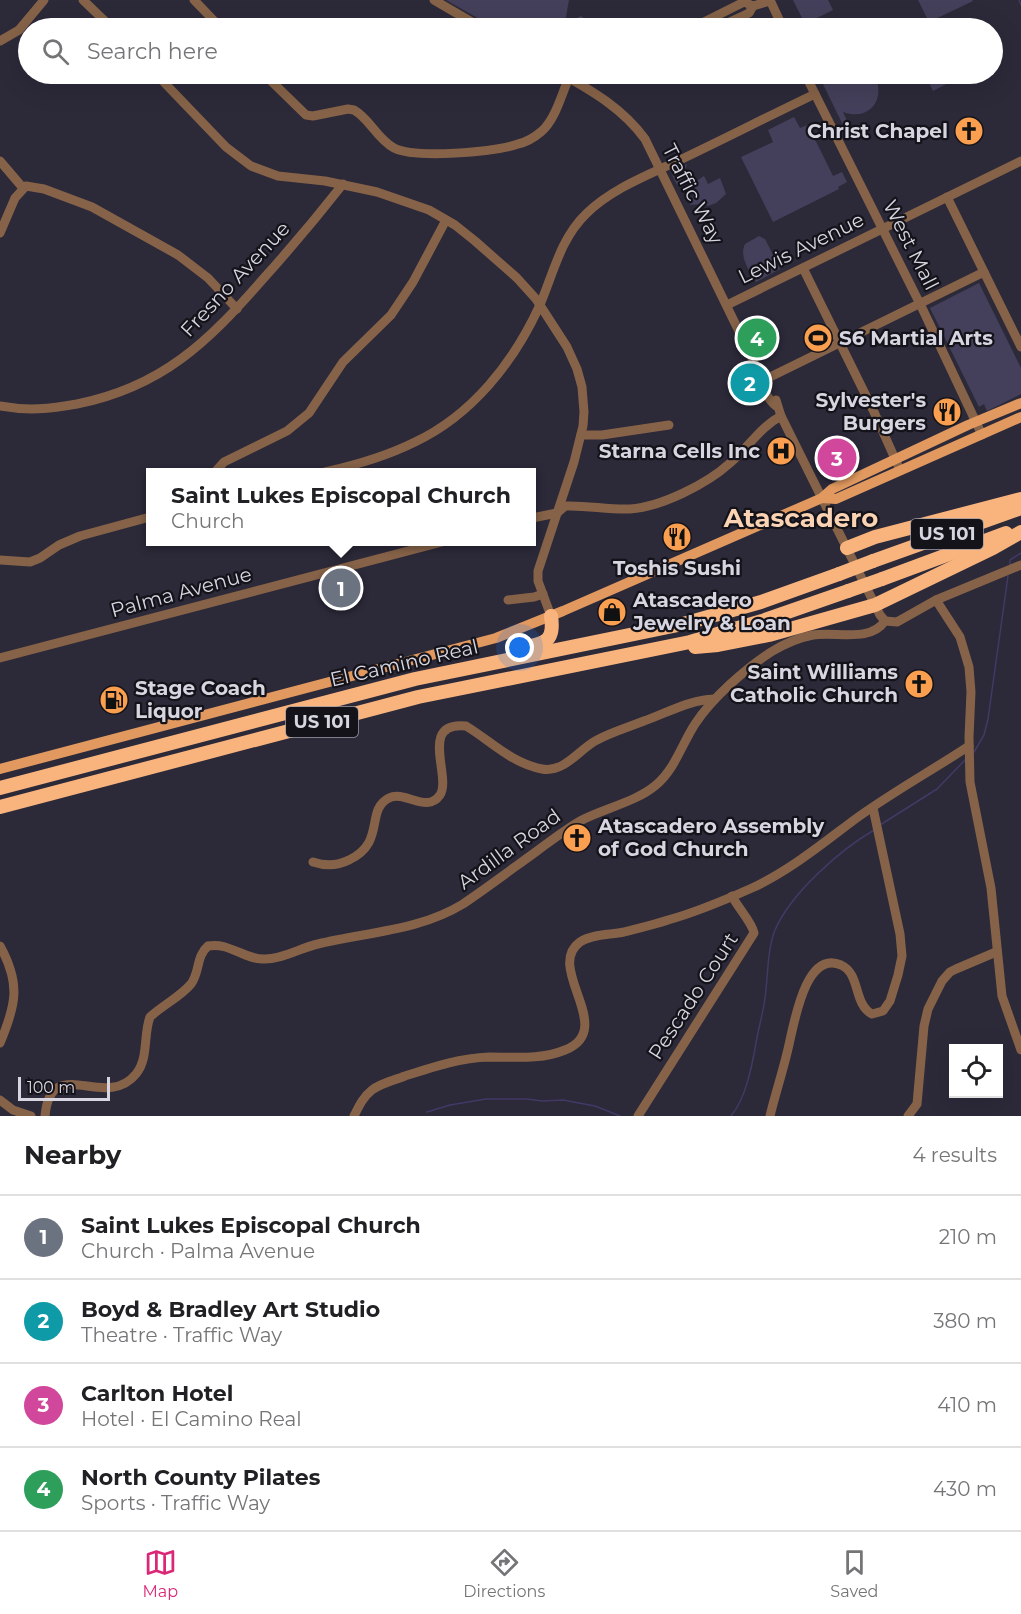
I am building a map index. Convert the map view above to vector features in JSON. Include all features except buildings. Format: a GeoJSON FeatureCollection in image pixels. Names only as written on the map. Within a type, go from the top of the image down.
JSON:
{"type":"FeatureCollection","features":[{"type":"Feature","properties":{"kind":"highway"},"geometry":{"type":"LineString","coordinates":[[847,548],[884,535],[1021,499]]}},
{"type":"Feature","properties":{"kind":"highway","name":"El Camino Real"},"geometry":{"type":"LineString","coordinates":[[0,788],[341,698],[484,664],[683,624],[761,602],[1021,508]]}},
{"type":"Feature","properties":{"kind":"highway","name":"El Camino Real"},"geometry":{"type":"LineString","coordinates":[[0,807],[407,700],[648,652],[762,621],[1021,527]]}},
{"type":"Feature","properties":{"kind":"highway"},"geometry":{"type":"LineString","coordinates":[[648,652],[718,645],[796,628],[876,605],[1021,532]]}},
{"type":"Feature","properties":{"kind":"highway"},"geometry":{"type":"LineString","coordinates":[[484,664],[501,654],[544,643],[552,632],[551,616]]}},
{"type":"Feature","properties":{"kind":"main road","name":"El Camino Real"},"geometry":{"type":"LineString","coordinates":[[898,466],[976,422],[1021,403]]}},
{"type":"Feature","properties":{"kind":"main road","name":"El Camino Real"},"geometry":{"type":"LineString","coordinates":[[0,769],[482,642],[551,616],[822,498],[832,489],[982,435],[1021,417]]}},
{"type":"Feature","properties":{"kind":"street"},"geometry":{"type":"LineString","coordinates":[[29,18],[44,0]]}},
{"type":"Feature","properties":{"kind":"street"},"geometry":{"type":"LineString","coordinates":[[83,0],[101,18]]}},
{"type":"Feature","properties":{"kind":"street"},"geometry":{"type":"LineString","coordinates":[[194,0],[211,18]]}},
{"type":"Feature","properties":{"kind":"street"},"geometry":{"type":"LineString","coordinates":[[434,0],[465,18]]}},
{"type":"Feature","properties":{"kind":"street"},"geometry":{"type":"LineString","coordinates":[[712,18],[744,2],[753,6],[770,1],[778,18]]}},
{"type":"Feature","properties":{"kind":"street"},"geometry":{"type":"LineString","coordinates":[[738,18],[749,13],[753,6]]}},
{"type":"Feature","properties":{"kind":"street"},"geometry":{"type":"LineString","coordinates":[[0,41],[18,31]]}},
{"type":"Feature","properties":{"kind":"street"},"geometry":{"type":"LineString","coordinates":[[166,84],[226,147],[251,166],[278,176],[343,184],[429,210],[446,220],[497,259],[540,305],[567,347],[577,369],[583,403],[581,435],[538,571],[538,581],[551,616]]}},
{"type":"Feature","properties":{"kind":"street"},"geometry":{"type":"LineString","coordinates":[[274,84],[306,115],[354,110],[391,146],[407,152],[431,153],[493,149],[516,145],[534,137],[548,123],[563,84]]}},
{"type":"Feature","properties":{"kind":"street","name":"Traffic Way"},"geometry":{"type":"LineString","coordinates":[[579,84],[611,103],[627,116],[645,139],[754,362],[766,379],[776,406],[885,621]]}},
{"type":"Feature","properties":{"kind":"street","name":"West Mall"},"geometry":{"type":"LineString","coordinates":[[810,84],[920,304],[982,435]]}},
{"type":"Feature","properties":{"kind":"street"},"geometry":{"type":"LineString","coordinates":[[340,468],[374,459],[417,442],[473,402],[505,367],[519,347],[540,305],[564,246],[577,223],[591,209],[607,197],[661,169],[815,94]]}},
{"type":"Feature","properties":{"kind":"street"},"geometry":{"type":"LineString","coordinates":[[0,160],[23,188]]}},
{"type":"Feature","properties":{"kind":"street","name":"Lewis Avenue"},"geometry":{"type":"LineString","coordinates":[[727,304],[1021,161]]}},
{"type":"Feature","properties":{"kind":"street","name":"Fresno Avenue"},"geometry":{"type":"LineString","coordinates":[[0,406],[20,410],[39,410],[88,402],[127,391],[188,355],[237,309],[307,230],[343,184]]}},
{"type":"Feature","properties":{"kind":"street"},"geometry":{"type":"LineString","coordinates":[[0,233],[13,203],[26,186],[60,194],[92,207],[178,255],[208,278],[237,309]]}},
{"type":"Feature","properties":{"kind":"street"},"geometry":{"type":"LineString","coordinates":[[947,197],[1021,347]]}},
{"type":"Feature","properties":{"kind":"street"},"geometry":{"type":"LineString","coordinates":[[219,468],[224,462],[287,431],[309,413],[343,362],[391,315],[413,282],[446,220]]}},
{"type":"Feature","properties":{"kind":"street"},"geometry":{"type":"LineString","coordinates":[[803,268],[898,466]]}},
{"type":"Feature","properties":{"kind":"street"},"geometry":{"type":"LineString","coordinates":[[766,379],[984,272]]}},
{"type":"Feature","properties":{"kind":"street","name":"Traffic Way"},"geometry":{"type":"LineString","coordinates":[[754,362],[762,383],[776,406]]}},
{"type":"Feature","properties":{"kind":"street"},"geometry":{"type":"LineString","coordinates":[[536,517],[557,513],[565,506],[626,509],[659,503],[723,470],[770,423],[781,416]]}},
{"type":"Feature","properties":{"kind":"street"},"geometry":{"type":"LineString","coordinates":[[581,435],[602,435],[669,425]]}},
{"type":"Feature","properties":{"kind":"street"},"geometry":{"type":"LineString","coordinates":[[0,560],[30,561],[80,536],[146,518]]}},
{"type":"Feature","properties":{"kind":"street","name":"Palma Avenue"},"geometry":{"type":"LineString","coordinates":[[0,658],[427,546]]}},
{"type":"Feature","properties":{"kind":"street","name":"Ardilla Road"},"geometry":{"type":"LineString","coordinates":[[45,1116],[50,1096],[61,1086],[72,1084],[98,1089],[109,1088],[123,1084],[134,1077],[143,1060],[150,1017],[191,984],[197,971],[199,957],[208,946],[224,945],[249,956],[266,959],[319,943],[426,922],[444,915],[463,904],[570,827],[656,785],[670,768],[694,725],[714,699],[765,657],[787,643],[812,635],[873,632],[880,629],[885,621],[897,622],[936,600],[1021,566]]}},
{"type":"Feature","properties":{"kind":"street"},"geometry":{"type":"LineString","coordinates":[[508,600],[543,594]]}},
{"type":"Feature","properties":{"kind":"street"},"geometry":{"type":"LineString","coordinates":[[936,600],[955,628],[967,657],[971,692],[970,782],[991,888],[1002,996],[1021,1050]]}},
{"type":"Feature","properties":{"kind":"street"},"geometry":{"type":"LineString","coordinates":[[313,862],[336,865],[362,853],[371,840],[381,806],[390,797],[396,796],[425,803],[431,802],[440,795],[443,783],[438,746],[445,732],[452,728],[466,726],[516,760],[541,769],[553,769],[601,738],[686,704],[714,699]]}},
{"type":"Feature","properties":{"kind":"street"},"geometry":{"type":"LineString","coordinates":[[354,1116],[360,1104],[374,1089],[438,1065],[472,1058],[535,1057],[570,1048],[580,1039],[585,1023],[581,1000],[569,965],[576,946],[590,938],[668,920],[754,887],[796,862],[873,808],[969,746]]}},
{"type":"Feature","properties":{"kind":"street"},"geometry":{"type":"LineString","coordinates":[[770,1116],[798,1004],[809,980],[819,968],[832,963],[847,968],[863,1005],[872,1014],[883,1011],[890,1001],[901,963],[900,934],[873,808]]}},
{"type":"Feature","properties":{"kind":"street","name":"Pescado Court"},"geometry":{"type":"LineString","coordinates":[[638,1116],[754,933],[753,927],[739,910],[732,896]]}},
{"type":"Feature","properties":{"kind":"street"},"geometry":{"type":"LineString","coordinates":[[0,946],[11,969],[15,993],[12,1011],[0,1042]]}},
{"type":"Feature","properties":{"kind":"street"},"geometry":{"type":"LineString","coordinates":[[908,1116],[917,1104],[926,1017],[942,981],[950,972],[996,952]]}},
{"type":"Feature","properties":{"kind":"street"},"geometry":{"type":"LineString","coordinates":[[0,1100],[13,1110],[31,1116]]}},
{"type":"Feature","properties":{"kind":"shaded area"},"geometry":{"type":"Polygon","coordinates":[[[446,0],[569,0],[566,18],[478,18],[446,0]]]}},
{"type":"Feature","properties":{"kind":"shaded area"},"geometry":{"type":"Polygon","coordinates":[[[793,0],[828,0],[833,10],[817,18],[802,18],[793,0]]]}},
{"type":"Feature","properties":{"kind":"shaded area"},"geometry":{"type":"Polygon","coordinates":[[[918,0],[973,1],[937,18],[927,18],[918,0]]]}},
{"type":"Feature","properties":{"kind":"shaded area"},"geometry":{"type":"Polygon","coordinates":[[[823,84],[878,84],[877,99],[873,106],[861,114],[843,112],[848,123],[843,125],[823,84]]]}},
{"type":"Feature","properties":{"kind":"shaded area"},"geometry":{"type":"Polygon","coordinates":[[[930,84],[946,84],[933,91],[930,84]]]}},
{"type":"Feature","properties":{"kind":"shaded area"},"geometry":{"type":"Polygon","coordinates":[[[794,117],[800,128],[808,125],[833,176],[842,172],[847,182],[838,187],[839,189],[773,222],[741,157],[773,142],[768,130],[794,117]]]}},
{"type":"Feature","properties":{"kind":"shaded area"},"geometry":{"type":"Polygon","coordinates":[[[687,164],[681,183],[677,185],[672,175],[674,171],[687,164]]]}},
{"type":"Feature","properties":{"kind":"shaded area"},"geometry":{"type":"Polygon","coordinates":[[[704,176],[708,184],[720,178],[726,194],[716,203],[708,206],[690,205],[698,180],[704,176]]]}},
{"type":"Feature","properties":{"kind":"shaded area"},"geometry":{"type":"Polygon","coordinates":[[[759,236],[765,239],[780,269],[756,282],[746,263],[743,249],[745,244],[759,236]]]}},
{"type":"Feature","properties":{"kind":"shaded area"},"geometry":{"type":"Polygon","coordinates":[[[979,283],[1021,368],[1021,394],[987,411],[984,404],[979,407],[930,308],[979,283]]]}},
{"type":"Feature","properties":{"kind":"waterway"},"geometry":{"type":"LineString","coordinates":[[1019,0],[1021,5]]}},
{"type":"Feature","properties":{"kind":"waterway"},"geometry":{"type":"LineString","coordinates":[[1010,565],[1010,560],[1021,553]]}},
{"type":"Feature","properties":{"kind":"waterway"},"geometry":{"type":"LineString","coordinates":[[974,752],[984,735],[988,719],[1008,576]]}},
{"type":"Feature","properties":{"kind":"waterway"},"geometry":{"type":"LineString","coordinates":[[880,825],[937,789],[966,759]]}},
{"type":"Feature","properties":{"kind":"waterway"},"geometry":{"type":"LineString","coordinates":[[731,1116],[741,1100],[750,1071],[775,930],[782,916],[804,887],[846,849],[874,830]]}},
{"type":"Feature","properties":{"kind":"waterway"},"geometry":{"type":"LineString","coordinates":[[427,1112],[450,1105],[486,1099],[527,1099],[563,1100],[595,1106],[620,1116]]}},
{"type":"Feature","properties":{"kind":"place","name":"Christ Chapel"},"geometry":{"type":"Point","coordinates":[969,131]}},
{"type":"Feature","properties":{"kind":"place","name":"North County Pilates"},"geometry":{"type":"Point","coordinates":[757,338]}},
{"type":"Feature","properties":{"kind":"place","name":"S6 Martial Arts"},"geometry":{"type":"Point","coordinates":[818,338]}},
{"type":"Feature","properties":{"kind":"place","name":"Boyd & Bradley Art Studio"},"geometry":{"type":"Point","coordinates":[750,383]}},
{"type":"Feature","properties":{"kind":"place","name":"Sylvester's Burgers"},"geometry":{"type":"Point","coordinates":[947,412]}},
{"type":"Feature","properties":{"kind":"place","name":"Starna Cells Inc"},"geometry":{"type":"Point","coordinates":[781,451]}},
{"type":"Feature","properties":{"kind":"place","name":"Carlton Hotel"},"geometry":{"type":"Point","coordinates":[837,458]}},
{"type":"Feature","properties":{"kind":"place","name":"Toshis Sushi"},"geometry":{"type":"Point","coordinates":[677,537]}},
{"type":"Feature","properties":{"kind":"place","name":"Saint Lukes Episcopal Church"},"geometry":{"type":"Point","coordinates":[341,588]}},
{"type":"Feature","properties":{"kind":"place","name":"Atascadero Jewelry & Loan"},"geometry":{"type":"Point","coordinates":[612,612]}},
{"type":"Feature","properties":{"kind":"place","name":"Saint Williams Catholic Church"},"geometry":{"type":"Point","coordinates":[919,684]}},
{"type":"Feature","properties":{"kind":"place","name":"Stage Coach Liquor"},"geometry":{"type":"Point","coordinates":[114,700]}},
{"type":"Feature","properties":{"kind":"place","name":"Atascadero Assembly of God Church"},"geometry":{"type":"Point","coordinates":[577,838]}},
{"type":"Feature","properties":{"kind":"district","name":"Atascadero"},"geometry":{"type":"Point","coordinates":[801,518]}}]}
